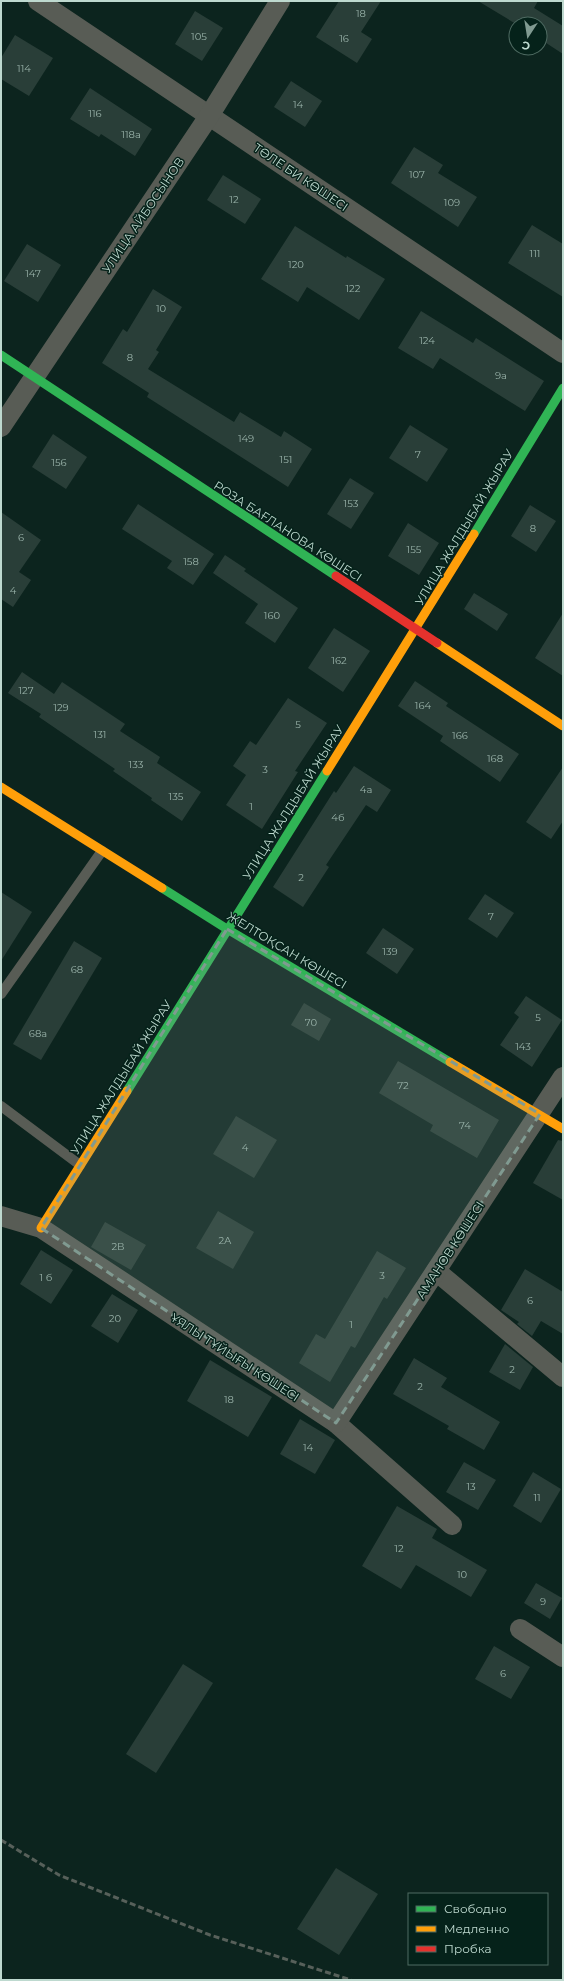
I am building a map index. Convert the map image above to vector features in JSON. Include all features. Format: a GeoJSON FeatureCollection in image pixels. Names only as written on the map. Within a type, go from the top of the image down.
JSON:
{"type":"FeatureCollection","features":[{"type":"Feature","properties":{"kind":"street","name":"ТӨЛЕ БИ КӨШЕСІ"},"geometry":{"type":"LineString","coordinates":[[38,1],[563,353]]}},
{"type":"Feature","properties":{"kind":"street","name":"УЛИЦА АЙБОСЫНОВ"},"geometry":{"type":"LineString","coordinates":[[1,427],[209,116],[280,1]]}},
{"type":"Feature","properties":{"kind":"street","name":"РОЗА БАҒЛАНОВА КӨШЕСІ"},"geometry":{"type":"LineString","coordinates":[[1,355],[563,726]]}},
{"type":"Feature","properties":{"kind":"street","name":"УЛИЦА ЖАЛДЫБАЙ ЖЫРАУ"},"geometry":{"type":"LineString","coordinates":[[41,1228],[416,629],[563,388]]}},
{"type":"Feature","properties":{"kind":"street","name":"ЖЕЛТОҚСАН КӨШЕСІ"},"geometry":{"type":"LineString","coordinates":[[1,787],[227,929],[563,1129]]}},
{"type":"Feature","properties":{"kind":"street","name":"АМАНОВ КӨШЕСІ"},"geometry":{"type":"LineString","coordinates":[[336,1423],[563,1077]]}},
{"type":"Feature","properties":{"kind":"street","name":"ҰЯЛЫ ТҰЙЫҒЫ КӨШЕСІ"},"geometry":{"type":"LineString","coordinates":[[1,1216],[41,1228],[336,1423],[452,1525]]}},
{"type":"Feature","properties":{"kind":"street"},"geometry":{"type":"LineString","coordinates":[[436,1272],[563,1377]]}},
{"type":"Feature","properties":{"kind":"street"},"geometry":{"type":"LineString","coordinates":[[520,1629],[563,1657]]}},
{"type":"Feature","properties":{"kind":"lane"},"geometry":{"type":"LineString","coordinates":[[1,994],[102,851]]}},
{"type":"Feature","properties":{"kind":"lane"},"geometry":{"type":"LineString","coordinates":[[1,1106],[80,1165]]}},
{"type":"Feature","properties":{"kind":"highlighted area"},"geometry":{"type":"Polygon","coordinates":[[[227,929],[540,1114],[336,1423],[41,1228],[227,929]]]}},
{"type":"Feature","properties":{"kind":"building"},"geometry":{"type":"Polygon","coordinates":[[[339,1],[381,1],[361,32],[372,39],[357,63],[316,37],[339,1]]]}},
{"type":"Feature","properties":{"kind":"building"},"geometry":{"type":"Polygon","coordinates":[[[478,1],[538,1],[534,8],[547,16],[508,16],[508,19],[478,1]]]}},
{"type":"Feature","properties":{"kind":"building"},"geometry":{"type":"Polygon","coordinates":[[[195,11],[223,28],[202,61],[175,44],[195,11]]]}},
{"type":"Feature","properties":{"kind":"building"},"geometry":{"type":"Polygon","coordinates":[[[548,17],[563,26],[563,54],[548,44],[548,17]]]}},
{"type":"Feature","properties":{"kind":"building"},"geometry":{"type":"Polygon","coordinates":[[[15,35],[53,58],[29,96],[1,79],[1,58],[15,35]]]}},
{"type":"Feature","properties":{"kind":"building"},"geometry":{"type":"Polygon","coordinates":[[[291,81],[322,101],[305,127],[274,107],[291,81]]]}},
{"type":"Feature","properties":{"kind":"building"},"geometry":{"type":"Polygon","coordinates":[[[90,88],[152,129],[135,156],[101,134],[99,137],[70,119],[90,88]]]}},
{"type":"Feature","properties":{"kind":"building"},"geometry":{"type":"Polygon","coordinates":[[[414,147],[443,165],[438,173],[477,197],[458,227],[391,183],[414,147]]]}},
{"type":"Feature","properties":{"kind":"building"},"geometry":{"type":"Polygon","coordinates":[[[223,175],[261,199],[245,224],[207,200],[223,175]]]}},
{"type":"Feature","properties":{"kind":"building"},"geometry":{"type":"Polygon","coordinates":[[[532,225],[563,244],[563,297],[508,263],[532,225]]]}},
{"type":"Feature","properties":{"kind":"building"},"geometry":{"type":"Polygon","coordinates":[[[295,226],[346,258],[347,256],[385,279],[359,320],[307,287],[298,302],[261,279],[295,226]]]}},
{"type":"Feature","properties":{"kind":"building"},"geometry":{"type":"Polygon","coordinates":[[[27,244],[61,265],[38,302],[4,281],[27,244]]]}},
{"type":"Feature","properties":{"kind":"building"},"geometry":{"type":"Polygon","coordinates":[[[153,289],[182,307],[156,350],[159,352],[148,369],[234,422],[240,412],[281,437],[284,431],[312,449],[288,487],[147,397],[149,393],[102,363],[123,329],[127,332],[153,289]]]}},
{"type":"Feature","properties":{"kind":"building"},"geometry":{"type":"Polygon","coordinates":[[[421,311],[473,343],[476,338],[544,381],[525,411],[440,358],[433,369],[398,348],[421,311]]]}},
{"type":"Feature","properties":{"kind":"building"},"geometry":{"type":"Polygon","coordinates":[[[410,425],[448,449],[427,482],[389,458],[410,425]]]}},
{"type":"Feature","properties":{"kind":"building"},"geometry":{"type":"Polygon","coordinates":[[[53,434],[87,457],[66,489],[32,467],[53,434]]]}},
{"type":"Feature","properties":{"kind":"building"},"geometry":{"type":"Polygon","coordinates":[[[350,478],[374,493],[351,529],[327,514],[350,478]]]}},
{"type":"Feature","properties":{"kind":"building"},"geometry":{"type":"Polygon","coordinates":[[[138,504],[214,554],[193,585],[167,568],[172,561],[122,529],[138,504]]]}},
{"type":"Feature","properties":{"kind":"building"},"geometry":{"type":"Polygon","coordinates":[[[530,505],[556,521],[536,552],[511,536],[530,505]]]}},
{"type":"Feature","properties":{"kind":"building"},"geometry":{"type":"Polygon","coordinates":[[[1,512],[41,540],[19,572],[31,580],[13,607],[1,599],[1,512]]]}},
{"type":"Feature","properties":{"kind":"building"},"geometry":{"type":"Polygon","coordinates":[[[408,523],[439,543],[419,575],[388,556],[408,523]]]}},
{"type":"Feature","properties":{"kind":"building"},"geometry":{"type":"Polygon","coordinates":[[[225,555],[246,569],[244,571],[298,608],[275,643],[245,623],[258,604],[213,573],[225,555]]]}},
{"type":"Feature","properties":{"kind":"building"},"geometry":{"type":"Polygon","coordinates":[[[474,593],[508,614],[497,631],[464,609],[474,593]]]}},
{"type":"Feature","properties":{"kind":"building"},"geometry":{"type":"Polygon","coordinates":[[[563,613],[563,676],[535,658],[563,613]]]}},
{"type":"Feature","properties":{"kind":"building"},"geometry":{"type":"Polygon","coordinates":[[[334,628],[370,651],[343,692],[308,668],[334,628]]]}},
{"type":"Feature","properties":{"kind":"building"},"geometry":{"type":"Polygon","coordinates":[[[22,672],[54,694],[62,682],[125,724],[120,731],[160,757],[157,763],[201,792],[182,821],[113,771],[115,769],[39,717],[41,714],[8,693],[22,672]]]}},
{"type":"Feature","properties":{"kind":"building"},"geometry":{"type":"Polygon","coordinates":[[[415,681],[448,703],[446,706],[519,754],[500,782],[440,741],[443,736],[398,706],[415,681]]]}},
{"type":"Feature","properties":{"kind":"building"},"geometry":{"type":"Polygon","coordinates":[[[288,698],[327,723],[295,771],[298,772],[262,829],[226,805],[246,775],[233,766],[250,741],[256,745],[288,698]]]}},
{"type":"Feature","properties":{"kind":"building"},"geometry":{"type":"Polygon","coordinates":[[[354,766],[391,790],[377,812],[366,805],[326,865],[329,867],[303,907],[273,887],[334,791],[336,793],[354,766]]]}},
{"type":"Feature","properties":{"kind":"building"},"geometry":{"type":"Polygon","coordinates":[[[563,767],[563,821],[551,839],[526,822],[563,767]]]}},
{"type":"Feature","properties":{"kind":"building"},"geometry":{"type":"Polygon","coordinates":[[[1,892],[32,912],[1,961],[1,892]]]}},
{"type":"Feature","properties":{"kind":"building"},"geometry":{"type":"Polygon","coordinates":[[[485,894],[514,913],[497,938],[468,919],[485,894]]]}},
{"type":"Feature","properties":{"kind":"building"},"geometry":{"type":"Polygon","coordinates":[[[383,928],[414,949],[397,974],[366,953],[383,928]]]}},
{"type":"Feature","properties":{"kind":"building"},"geometry":{"type":"Polygon","coordinates":[[[74,941],[102,958],[41,1060],[13,1044],[74,941]]]}},
{"type":"Feature","properties":{"kind":"building"},"geometry":{"type":"Polygon","coordinates":[[[526,996],[562,1020],[532,1067],[500,1045],[519,1017],[514,1013],[526,996]]]}},
{"type":"Feature","properties":{"kind":"building"},"geometry":{"type":"Polygon","coordinates":[[[304,1003],[331,1019],[319,1041],[291,1025],[304,1003]]]}},
{"type":"Feature","properties":{"kind":"building"},"geometry":{"type":"Polygon","coordinates":[[[398,1061],[499,1120],[477,1158],[430,1131],[433,1125],[379,1093],[398,1061]]]}},
{"type":"Feature","properties":{"kind":"building"},"geometry":{"type":"Polygon","coordinates":[[[236,1116],[277,1140],[254,1178],[213,1154],[236,1116]]]}},
{"type":"Feature","properties":{"kind":"building"},"geometry":{"type":"Polygon","coordinates":[[[558,1140],[563,1141],[563,1200],[533,1183],[558,1140]]]}},
{"type":"Feature","properties":{"kind":"building"},"geometry":{"type":"Polygon","coordinates":[[[218,1211],[254,1232],[233,1269],[196,1248],[218,1211]]]}},
{"type":"Feature","properties":{"kind":"building"},"geometry":{"type":"Polygon","coordinates":[[[105,1222],[146,1245],[131,1270],[91,1247],[105,1222]]]}},
{"type":"Feature","properties":{"kind":"building"},"geometry":{"type":"Polygon","coordinates":[[[41,1250],[73,1270],[51,1304],[20,1284],[41,1250]]]}},
{"type":"Feature","properties":{"kind":"building"},"geometry":{"type":"Polygon","coordinates":[[[377,1251],[406,1268],[387,1299],[384,1297],[355,1348],[351,1346],[330,1382],[299,1363],[316,1334],[325,1339],[377,1251]]]}},
{"type":"Feature","properties":{"kind":"building"},"geometry":{"type":"Polygon","coordinates":[[[525,1269],[563,1292],[563,1334],[541,1321],[532,1336],[517,1324],[519,1322],[501,1310],[525,1269]]]}},
{"type":"Feature","properties":{"kind":"building"},"geometry":{"type":"Polygon","coordinates":[[[112,1294],[138,1310],[118,1343],[91,1326],[112,1294]]]}},
{"type":"Feature","properties":{"kind":"building"},"geometry":{"type":"Polygon","coordinates":[[[505,1344],[533,1367],[520,1390],[489,1372],[505,1344]]]}},
{"type":"Feature","properties":{"kind":"building"},"geometry":{"type":"Polygon","coordinates":[[[414,1358],[447,1378],[441,1387],[500,1422],[484,1450],[447,1429],[449,1426],[393,1394],[414,1358]]]}},
{"type":"Feature","properties":{"kind":"building"},"geometry":{"type":"Polygon","coordinates":[[[210,1360],[272,1397],[248,1437],[187,1401],[210,1360]]]}},
{"type":"Feature","properties":{"kind":"building"},"geometry":{"type":"Polygon","coordinates":[[[300,1419],[335,1440],[315,1474],[280,1454],[300,1419]]]}},
{"type":"Feature","properties":{"kind":"building"},"geometry":{"type":"Polygon","coordinates":[[[464,1462],[496,1480],[478,1510],[446,1492],[464,1462]]]}},
{"type":"Feature","properties":{"kind":"building"},"geometry":{"type":"Polygon","coordinates":[[[533,1472],[561,1489],[541,1523],[513,1506],[533,1472]]]}},
{"type":"Feature","properties":{"kind":"building"},"geometry":{"type":"Polygon","coordinates":[[[397,1506],[437,1529],[432,1538],[487,1570],[471,1597],[416,1565],[401,1589],[362,1566],[397,1506]]]}},
{"type":"Feature","properties":{"kind":"building"},"geometry":{"type":"Polygon","coordinates":[[[536,1583],[562,1598],[550,1619],[524,1603],[536,1583]]]}},
{"type":"Feature","properties":{"kind":"building"},"geometry":{"type":"Polygon","coordinates":[[[494,1646],[530,1667],[511,1699],[475,1679],[494,1646]]]}},
{"type":"Feature","properties":{"kind":"building"},"geometry":{"type":"Polygon","coordinates":[[[183,1664],[213,1683],[156,1773],[126,1754],[183,1664]]]}},
{"type":"Feature","properties":{"kind":"building"},"geometry":{"type":"Polygon","coordinates":[[[336,1868],[378,1894],[339,1955],[297,1929],[336,1868]]]}},
{"type":"Feature","properties":{"kind":"railway"},"geometry":{"type":"LineString","coordinates":[[1,1840],[59,1875],[210,1935],[351,1980]]}},
{"type":"Feature","properties":{"kind":"traffic: fast"},"geometry":{"type":"LineString","coordinates":[[1,355],[336,576]]}},
{"type":"Feature","properties":{"kind":"traffic: fast"},"geometry":{"type":"LineString","coordinates":[[474,534],[563,388]]}},
{"type":"Feature","properties":{"kind":"traffic: fast"},"geometry":{"type":"LineString","coordinates":[[127,1091],[327,771]]}},
{"type":"Feature","properties":{"kind":"traffic: fast"},"geometry":{"type":"LineString","coordinates":[[162,888],[227,929],[450,1062]]}},
{"type":"Feature","properties":{"kind":"traffic: slow"},"geometry":{"type":"LineString","coordinates":[[327,771],[474,534]]}},
{"type":"Feature","properties":{"kind":"traffic: slow"},"geometry":{"type":"LineString","coordinates":[[437,643],[563,726]]}},
{"type":"Feature","properties":{"kind":"traffic: slow"},"geometry":{"type":"LineString","coordinates":[[1,787],[162,888]]}},
{"type":"Feature","properties":{"kind":"traffic: slow"},"geometry":{"type":"LineString","coordinates":[[450,1062],[563,1129]]}},
{"type":"Feature","properties":{"kind":"traffic: slow"},"geometry":{"type":"LineString","coordinates":[[41,1228],[127,1091]]}},
{"type":"Feature","properties":{"kind":"traffic: jam"},"geometry":{"type":"LineString","coordinates":[[336,576],[437,643]]}}]}
